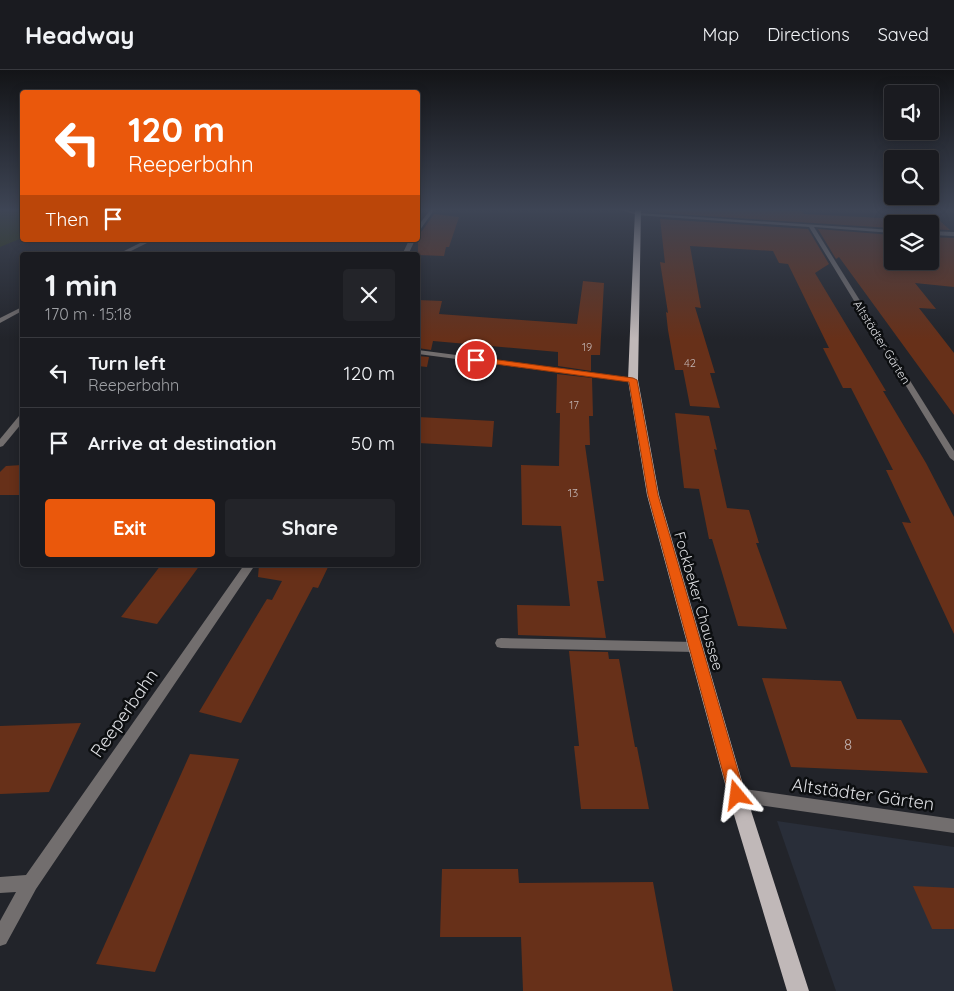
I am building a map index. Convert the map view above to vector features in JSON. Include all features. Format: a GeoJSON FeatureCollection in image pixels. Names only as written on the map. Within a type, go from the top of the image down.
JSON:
{"type":"FeatureCollection","features":[{"type":"Feature","properties":{"kind":"main road","name":"Fockbeker Chaussee"},"geometry":{"type":"LineString","coordinates":[[637,253],[633,380],[653,495],[737,795],[798,991]]}},
{"type":"Feature","properties":{"kind":"street","name":"Altstädter Gärten"},"geometry":{"type":"LineString","coordinates":[[828,253],[954,458]]}},
{"type":"Feature","properties":{"kind":"street"},"geometry":{"type":"LineString","coordinates":[[0,321],[20,311]]}},
{"type":"Feature","properties":{"kind":"street"},"geometry":{"type":"LineString","coordinates":[[420,352],[633,380]]}},
{"type":"Feature","properties":{"kind":"street"},"geometry":{"type":"LineString","coordinates":[[0,444],[20,420]]}},
{"type":"Feature","properties":{"kind":"street","name":"Reeperbahn"},"geometry":{"type":"LineString","coordinates":[[0,938],[30,883],[249,567]]}},
{"type":"Feature","properties":{"kind":"street"},"geometry":{"type":"LineString","coordinates":[[501,643],[695,647]]}},
{"type":"Feature","properties":{"kind":"street","name":"Altstädter Gärten"},"geometry":{"type":"LineString","coordinates":[[737,795],[954,826]]}},
{"type":"Feature","properties":{"kind":"street"},"geometry":{"type":"LineString","coordinates":[[0,885],[30,883]]}},
{"type":"Feature","properties":{"kind":"shaded area"},"geometry":{"type":"Polygon","coordinates":[[[777,821],[954,847],[954,991],[836,991],[777,821]]]}},
{"type":"Feature","properties":{"kind":"building"},"geometry":{"type":"Polygon","coordinates":[[[420,253],[445,253],[444,256],[420,255],[420,253]]]}},
{"type":"Feature","properties":{"kind":"building"},"geometry":{"type":"Polygon","coordinates":[[[664,253],[691,253],[701,308],[695,307],[715,373],[710,373],[720,408],[690,406],[683,370],[675,370],[660,262],[665,263],[664,253]]]}},
{"type":"Feature","properties":{"kind":"building"},"geometry":{"type":"Polygon","coordinates":[[[774,253],[822,253],[829,264],[815,273],[886,391],[883,391],[926,463],[954,517],[954,634],[902,522],[911,523],[886,470],[893,470],[851,388],[843,388],[823,348],[829,348],[788,264],[779,263],[774,253]]]}},
{"type":"Feature","properties":{"kind":"building"},"geometry":{"type":"Polygon","coordinates":[[[832,253],[884,253],[884,270],[939,270],[939,253],[954,253],[954,287],[915,283],[936,309],[919,308],[954,353],[954,415],[839,257],[836,259],[832,253]]]}},
{"type":"Feature","properties":{"kind":"building"},"geometry":{"type":"Polygon","coordinates":[[[583,281],[604,283],[600,355],[591,355],[591,371],[558,366],[558,352],[433,341],[431,350],[420,348],[420,300],[442,301],[439,314],[577,324],[583,281]]]}},
{"type":"Feature","properties":{"kind":"building"},"geometry":{"type":"Polygon","coordinates":[[[420,356],[429,357],[427,367],[420,366],[420,356]]]}},
{"type":"Feature","properties":{"kind":"building"},"geometry":{"type":"Polygon","coordinates":[[[557,374],[592,378],[593,416],[589,416],[590,445],[585,445],[604,581],[597,581],[606,638],[518,635],[517,605],[570,606],[561,526],[522,525],[521,465],[559,466],[560,413],[556,413],[557,374]]]}},
{"type":"Feature","properties":{"kind":"building"},"geometry":{"type":"Polygon","coordinates":[[[675,413],[709,416],[727,508],[749,510],[759,543],[756,543],[787,629],[738,626],[712,539],[709,539],[699,489],[684,488],[675,413]]]}},
{"type":"Feature","properties":{"kind":"building"},"geometry":{"type":"Polygon","coordinates":[[[420,417],[494,421],[492,447],[420,443],[420,417]]]}},
{"type":"Feature","properties":{"kind":"building"},"geometry":{"type":"Polygon","coordinates":[[[20,465],[20,495],[0,495],[0,472],[6,466],[20,465]]]}},
{"type":"Feature","properties":{"kind":"building"},"geometry":{"type":"Polygon","coordinates":[[[159,567],[199,567],[157,624],[121,617],[159,567]]]}},
{"type":"Feature","properties":{"kind":"building"},"geometry":{"type":"Polygon","coordinates":[[[259,567],[328,567],[318,588],[313,587],[241,723],[199,712],[267,599],[272,600],[282,581],[258,577],[259,567]]]}},
{"type":"Feature","properties":{"kind":"building"},"geometry":{"type":"Polygon","coordinates":[[[569,651],[608,652],[609,659],[619,659],[635,747],[637,747],[649,809],[581,809],[574,746],[579,746],[569,651]]]}},
{"type":"Feature","properties":{"kind":"building"},"geometry":{"type":"Polygon","coordinates":[[[762,678],[841,681],[857,719],[901,720],[928,773],[791,767],[762,678]]]}},
{"type":"Feature","properties":{"kind":"building"},"geometry":{"type":"Polygon","coordinates":[[[81,723],[49,792],[0,794],[0,726],[81,723]]]}},
{"type":"Feature","properties":{"kind":"building"},"geometry":{"type":"Polygon","coordinates":[[[190,754],[239,759],[155,972],[96,964],[190,754]]]}},
{"type":"Feature","properties":{"kind":"building"},"geometry":{"type":"Polygon","coordinates":[[[442,869],[518,869],[519,883],[653,882],[673,991],[523,991],[521,937],[440,937],[442,869]]]}},
{"type":"Feature","properties":{"kind":"building"},"geometry":{"type":"Polygon","coordinates":[[[913,886],[954,888],[954,929],[932,929],[913,886]]]}},
{"type":"Feature","properties":{"kind":"route"},"geometry":{"type":"LineString","coordinates":[[476,360],[633,380],[653,495],[737,795]]}}]}
